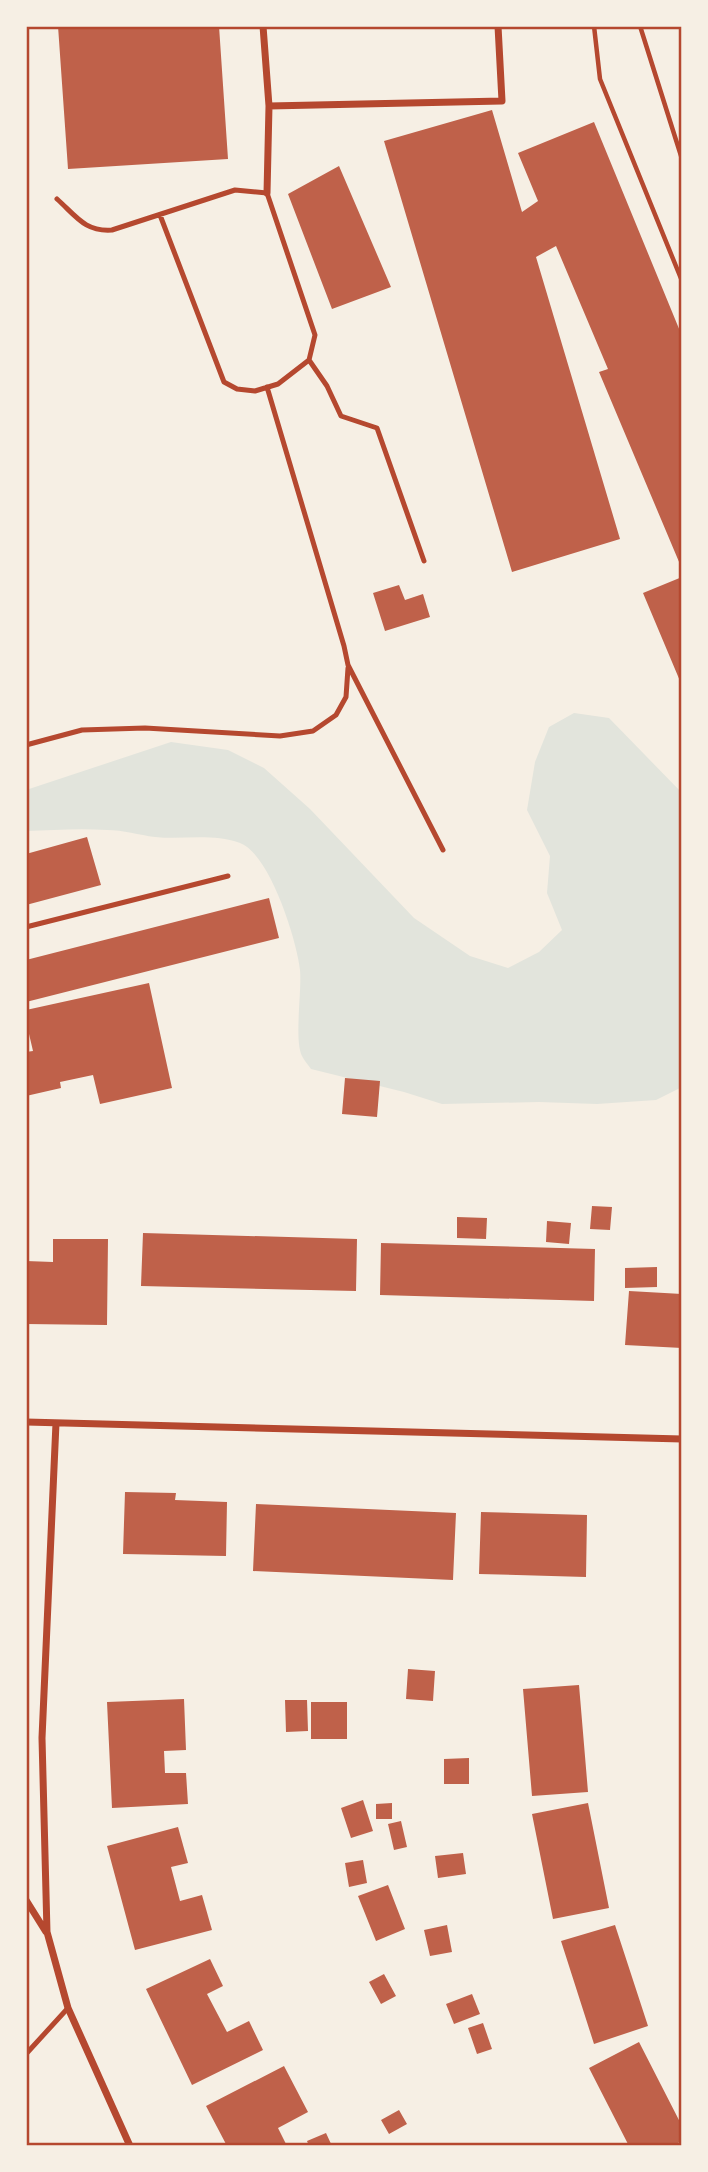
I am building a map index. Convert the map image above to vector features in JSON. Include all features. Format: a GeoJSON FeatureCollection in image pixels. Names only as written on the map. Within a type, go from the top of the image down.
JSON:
{"type":"FeatureCollection","features":[{"type":"Feature","properties":{"kind":"street"},"geometry":{"type":"LineString","coordinates":[[263,26],[269,106],[267,193]]}},
{"type":"Feature","properties":{"kind":"street"},"geometry":{"type":"LineString","coordinates":[[269,106],[502,101],[498,26]]}},
{"type":"Feature","properties":{"kind":"street"},"geometry":{"type":"LineString","coordinates":[[26,1422],[682,1438]]}},
{"type":"Feature","properties":{"kind":"street"},"geometry":{"type":"LineString","coordinates":[[56,1423],[43,1738],[47,1932],[68,2008],[130,2146]]}},
{"type":"Feature","properties":{"kind":"street"},"geometry":{"type":"LineString","coordinates":[[26,1900],[47,1932]]}},
{"type":"Feature","properties":{"kind":"lane"},"geometry":{"type":"LineString","coordinates":[[57,199],[90,228],[98,231],[112,230],[235,190],[267,193],[315,335],[309,360],[278,384],[255,391],[237,389],[224,382],[160,215]]}},
{"type":"Feature","properties":{"kind":"lane"},"geometry":{"type":"LineString","coordinates":[[309,360],[327,386],[341,416],[377,428],[424,561]]}},
{"type":"Feature","properties":{"kind":"lane"},"geometry":{"type":"LineString","coordinates":[[267,387],[348,665],[443,849]]}},
{"type":"Feature","properties":{"kind":"lane"},"geometry":{"type":"LineString","coordinates":[[26,745],[82,730],[145,728],[280,736],[313,731],[335,715],[346,697],[348,665]]}},
{"type":"Feature","properties":{"kind":"lane"},"geometry":{"type":"LineString","coordinates":[[26,927],[228,876]]}},
{"type":"Feature","properties":{"kind":"lane"},"geometry":{"type":"LineString","coordinates":[[26,2054],[68,2008]]}},
{"type":"Feature","properties":{"kind":"path"},"geometry":{"type":"LineString","coordinates":[[594,26],[600,79],[682,281]]}},
{"type":"Feature","properties":{"kind":"path"},"geometry":{"type":"LineString","coordinates":[[640,26],[682,159]]}},
{"type":"Feature","properties":{"kind":"shaded area"},"geometry":{"type":"Polygon","coordinates":[[[574,713],[609,718],[682,793],[682,1087],[656,1100],[597,1104],[442,1104],[311,1069],[300,1049],[300,970],[294,939],[271,880],[251,850],[240,843],[208,837],[166,838],[97,829],[26,831],[26,790],[171,742],[228,750],[264,768],[310,809],[414,918],[470,956],[508,968],[539,952],[562,930],[547,893],[550,856],[527,810],[535,762],[549,727],[574,713]]]}},
{"type":"Feature","properties":{"kind":"building"},"geometry":{"type":"Polygon","coordinates":[[[58,26],[219,26],[228,159],[68,169],[58,26]]]}},
{"type":"Feature","properties":{"kind":"building"},"geometry":{"type":"Polygon","coordinates":[[[492,110],[522,212],[538,201],[518,153],[594,122],[682,336],[682,569],[599,372],[608,369],[556,246],[536,257],[620,539],[512,572],[384,141],[492,110]]]}},
{"type":"Feature","properties":{"kind":"building"},"geometry":{"type":"Polygon","coordinates":[[[339,166],[391,287],[332,309],[288,194],[339,166]]]}},
{"type":"Feature","properties":{"kind":"building"},"geometry":{"type":"Polygon","coordinates":[[[682,577],[682,680],[680,681],[643,593],[682,577]]]}},
{"type":"Feature","properties":{"kind":"building"},"geometry":{"type":"Polygon","coordinates":[[[399,585],[405,600],[423,594],[430,617],[385,631],[373,593],[399,585]]]}},
{"type":"Feature","properties":{"kind":"building"},"geometry":{"type":"Polygon","coordinates":[[[87,837],[101,885],[26,905],[26,854],[87,837]]]}},
{"type":"Feature","properties":{"kind":"building"},"geometry":{"type":"Polygon","coordinates":[[[269,898],[279,938],[26,1002],[26,960],[269,898]]]}},
{"type":"Feature","properties":{"kind":"building"},"geometry":{"type":"Polygon","coordinates":[[[149,983],[172,1088],[100,1104],[93,1075],[60,1082],[61,1088],[26,1096],[26,1052],[33,1051],[26,1010],[149,983]]]}},
{"type":"Feature","properties":{"kind":"building"},"geometry":{"type":"Polygon","coordinates":[[[345,1078],[380,1081],[377,1117],[342,1114],[345,1078]]]}},
{"type":"Feature","properties":{"kind":"building"},"geometry":{"type":"Polygon","coordinates":[[[592,1206],[612,1207],[610,1230],[590,1229],[592,1206]]]}},
{"type":"Feature","properties":{"kind":"building"},"geometry":{"type":"Polygon","coordinates":[[[457,1217],[487,1218],[486,1239],[457,1238],[457,1217]]]}},
{"type":"Feature","properties":{"kind":"building"},"geometry":{"type":"Polygon","coordinates":[[[547,1221],[571,1223],[569,1244],[546,1242],[547,1221]]]}},
{"type":"Feature","properties":{"kind":"building"},"geometry":{"type":"Polygon","coordinates":[[[143,1233],[357,1239],[356,1291],[141,1286],[143,1233]]]}},
{"type":"Feature","properties":{"kind":"building"},"geometry":{"type":"Polygon","coordinates":[[[53,1239],[108,1239],[107,1325],[26,1324],[26,1261],[53,1262],[53,1239]]]}},
{"type":"Feature","properties":{"kind":"building"},"geometry":{"type":"Polygon","coordinates":[[[381,1243],[595,1249],[594,1301],[380,1295],[381,1243]]]}},
{"type":"Feature","properties":{"kind":"building"},"geometry":{"type":"Polygon","coordinates":[[[657,1267],[657,1287],[625,1288],[625,1268],[657,1267]]]}},
{"type":"Feature","properties":{"kind":"building"},"geometry":{"type":"Polygon","coordinates":[[[629,1291],[682,1294],[682,1348],[625,1345],[629,1291]]]}},
{"type":"Feature","properties":{"kind":"building"},"geometry":{"type":"Polygon","coordinates":[[[125,1492],[176,1493],[175,1500],[227,1502],[226,1556],[123,1554],[125,1492]]]}},
{"type":"Feature","properties":{"kind":"building"},"geometry":{"type":"Polygon","coordinates":[[[256,1504],[456,1513],[453,1580],[253,1571],[256,1504]]]}},
{"type":"Feature","properties":{"kind":"building"},"geometry":{"type":"Polygon","coordinates":[[[481,1512],[587,1515],[586,1577],[479,1574],[481,1512]]]}},
{"type":"Feature","properties":{"kind":"building"},"geometry":{"type":"Polygon","coordinates":[[[408,1669],[435,1671],[433,1701],[406,1699],[408,1669]]]}},
{"type":"Feature","properties":{"kind":"building"},"geometry":{"type":"Polygon","coordinates":[[[579,1685],[588,1792],[532,1796],[523,1689],[579,1685]]]}},
{"type":"Feature","properties":{"kind":"building"},"geometry":{"type":"Polygon","coordinates":[[[184,1699],[186,1750],[164,1751],[165,1773],[186,1773],[188,1804],[112,1808],[107,1702],[184,1699]]]}},
{"type":"Feature","properties":{"kind":"building"},"geometry":{"type":"Polygon","coordinates":[[[285,1700],[307,1700],[308,1731],[286,1732],[285,1700]]]}},
{"type":"Feature","properties":{"kind":"building"},"geometry":{"type":"Polygon","coordinates":[[[311,1702],[347,1702],[347,1739],[311,1739],[311,1702]]]}},
{"type":"Feature","properties":{"kind":"building"},"geometry":{"type":"Polygon","coordinates":[[[469,1758],[469,1784],[444,1784],[444,1759],[469,1758]]]}},
{"type":"Feature","properties":{"kind":"building"},"geometry":{"type":"Polygon","coordinates":[[[363,1800],[373,1831],[351,1838],[341,1808],[363,1800]]]}},
{"type":"Feature","properties":{"kind":"building"},"geometry":{"type":"Polygon","coordinates":[[[392,1803],[392,1819],[376,1819],[376,1804],[392,1803]]]}},
{"type":"Feature","properties":{"kind":"building"},"geometry":{"type":"Polygon","coordinates":[[[588,1803],[609,1908],[553,1919],[532,1814],[588,1803]]]}},
{"type":"Feature","properties":{"kind":"building"},"geometry":{"type":"Polygon","coordinates":[[[401,1821],[407,1847],[394,1850],[388,1824],[401,1821]]]}},
{"type":"Feature","properties":{"kind":"building"},"geometry":{"type":"Polygon","coordinates":[[[178,1827],[188,1863],[171,1867],[180,1901],[202,1895],[212,1930],[135,1950],[107,1846],[178,1827]]]}},
{"type":"Feature","properties":{"kind":"building"},"geometry":{"type":"Polygon","coordinates":[[[463,1853],[466,1874],[438,1878],[435,1856],[463,1853]]]}},
{"type":"Feature","properties":{"kind":"building"},"geometry":{"type":"Polygon","coordinates":[[[363,1860],[367,1883],[349,1887],[345,1863],[363,1860]]]}},
{"type":"Feature","properties":{"kind":"building"},"geometry":{"type":"Polygon","coordinates":[[[388,1885],[405,1929],[376,1941],[358,1896],[388,1885]]]}},
{"type":"Feature","properties":{"kind":"building"},"geometry":{"type":"Polygon","coordinates":[[[447,1925],[452,1952],[430,1956],[424,1930],[447,1925]]]}},
{"type":"Feature","properties":{"kind":"building"},"geometry":{"type":"Polygon","coordinates":[[[615,1925],[648,2026],[594,2044],[561,1941],[615,1925]]]}},
{"type":"Feature","properties":{"kind":"building"},"geometry":{"type":"Polygon","coordinates":[[[210,1959],[223,1986],[207,1994],[227,2032],[249,2021],[263,2050],[192,2085],[146,1989],[210,1959]]]}},
{"type":"Feature","properties":{"kind":"building"},"geometry":{"type":"Polygon","coordinates":[[[384,1974],[396,1996],[381,2004],[369,1982],[384,1974]]]}},
{"type":"Feature","properties":{"kind":"building"},"geometry":{"type":"Polygon","coordinates":[[[472,1994],[480,2014],[454,2024],[446,2004],[472,1994]]]}},
{"type":"Feature","properties":{"kind":"building"},"geometry":{"type":"Polygon","coordinates":[[[483,2023],[492,2049],[477,2054],[468,2028],[483,2023]]]}},
{"type":"Feature","properties":{"kind":"building"},"geometry":{"type":"Polygon","coordinates":[[[639,2042],[682,2126],[682,2141],[672,2146],[629,2146],[589,2068],[639,2042]]]}},
{"type":"Feature","properties":{"kind":"building"},"geometry":{"type":"Polygon","coordinates":[[[284,2066],[308,2112],[278,2128],[287,2146],[227,2146],[206,2106],[284,2066]]]}},
{"type":"Feature","properties":{"kind":"building"},"geometry":{"type":"Polygon","coordinates":[[[399,2110],[407,2124],[389,2134],[381,2120],[399,2110]]]}},
{"type":"Feature","properties":{"kind":"building"},"geometry":{"type":"Polygon","coordinates":[[[326,2133],[332,2146],[309,2146],[307,2141],[326,2133]]]}}]}
